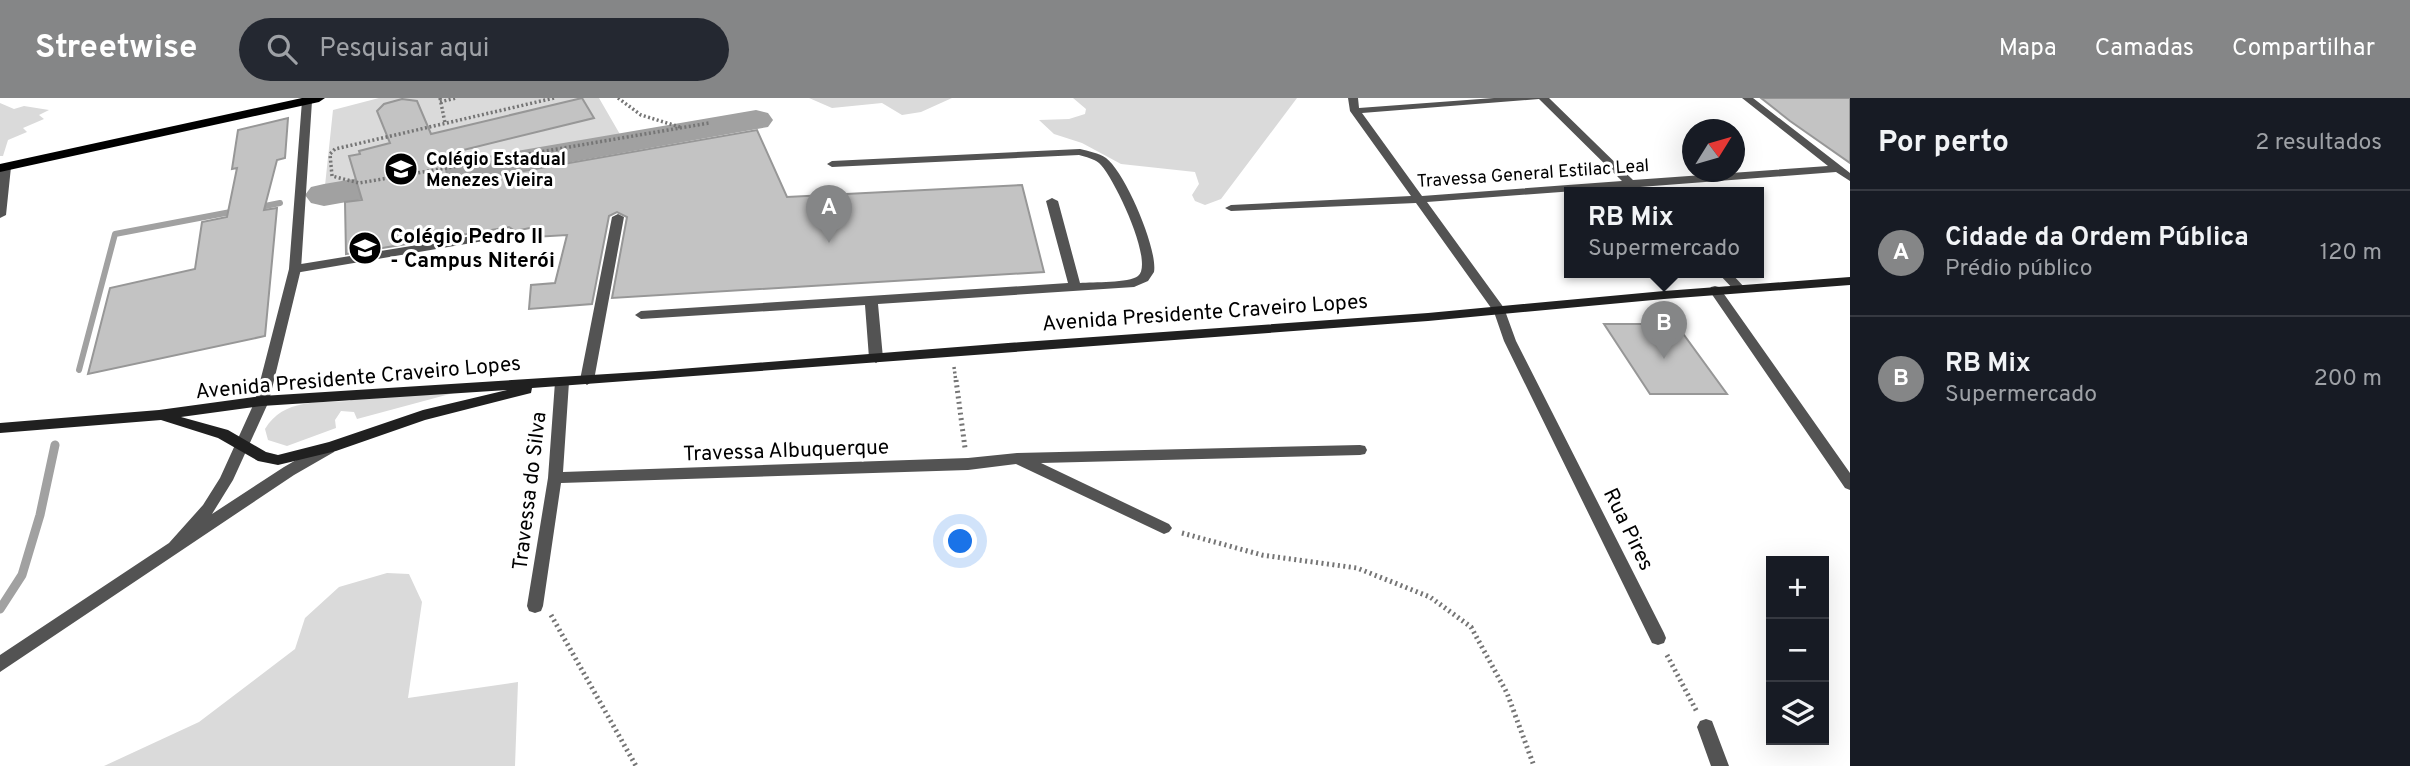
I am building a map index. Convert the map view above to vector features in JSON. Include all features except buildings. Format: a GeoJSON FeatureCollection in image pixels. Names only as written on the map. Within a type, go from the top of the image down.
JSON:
{"type":"FeatureCollection","features":[{"type":"Feature","properties":{"kind":"main road"},"geometry":{"type":"LineString","coordinates":[[3,168],[313,99]]}},
{"type":"Feature","properties":{"kind":"main road","name":"Avenida Presidente Craveiro Lopes"},"geometry":{"type":"LineString","coordinates":[[0,428],[159,415],[262,401],[562,382],[1500,311],[1715,290],[1850,281]]}},
{"type":"Feature","properties":{"kind":"main road","name":"Avenida Presidente Craveiro Lopes"},"geometry":{"type":"LineString","coordinates":[[159,415],[223,434],[262,457],[278,460],[331,447],[423,415],[562,382]]}},
{"type":"Feature","properties":{"kind":"street"},"geometry":{"type":"LineString","coordinates":[[1353,98],[1355,111],[1535,98]]}},
{"type":"Feature","properties":{"kind":"street"},"geometry":{"type":"LineString","coordinates":[[1543,98],[1634,187]]}},
{"type":"Feature","properties":{"kind":"street"},"geometry":{"type":"LineString","coordinates":[[1747,98],[1850,178]]}},
{"type":"Feature","properties":{"kind":"street"},"geometry":{"type":"LineString","coordinates":[[173,549],[208,509],[226,480],[262,401],[295,269],[313,99]]}},
{"type":"Feature","properties":{"kind":"street","name":"Rua Pires"},"geometry":{"type":"LineString","coordinates":[[1355,111],[1500,311],[1510,341],[1658,638]]}},
{"type":"Feature","properties":{"kind":"street"},"geometry":{"type":"LineString","coordinates":[[641,315],[1134,283],[1144,279],[1149,270],[1149,258],[1130,206],[1106,165],[1096,157],[1080,152],[832,164]]}},
{"type":"Feature","properties":{"kind":"street"},"geometry":{"type":"LineString","coordinates":[[0,215],[3,168]]}},
{"type":"Feature","properties":{"kind":"street","name":"Travessa General Estilac Leal"},"geometry":{"type":"LineString","coordinates":[[1578,187],[1837,169]]}},
{"type":"Feature","properties":{"kind":"street","name":"Travessa General Estilac Leal"},"geometry":{"type":"LineString","coordinates":[[1231,208],[1421,199],[1564,188]]}},
{"type":"Feature","properties":{"kind":"street"},"geometry":{"type":"LineString","coordinates":[[1052,201],[1075,287]]}},
{"type":"Feature","properties":{"kind":"street"},"geometry":{"type":"LineString","coordinates":[[587,380],[618,217]]}},
{"type":"Feature","properties":{"kind":"street"},"geometry":{"type":"LineString","coordinates":[[295,269],[509,234]]}},
{"type":"Feature","properties":{"kind":"street"},"geometry":{"type":"LineString","coordinates":[[1729,278],[1740,289]]}},
{"type":"Feature","properties":{"kind":"street"},"geometry":{"type":"LineString","coordinates":[[1715,290],[1850,484]]}},
{"type":"Feature","properties":{"kind":"street"},"geometry":{"type":"LineString","coordinates":[[871,300],[876,358]]}},
{"type":"Feature","properties":{"kind":"street","name":"Travessa do Silva"},"geometry":{"type":"LineString","coordinates":[[535,606],[555,478],[562,382]]}},
{"type":"Feature","properties":{"kind":"street","name":"Avenida Presidente Craveiro Lopes"},"geometry":{"type":"LineString","coordinates":[[0,664],[289,471],[331,447]]}},
{"type":"Feature","properties":{"kind":"street","name":"Travessa Albuquerque"},"geometry":{"type":"LineString","coordinates":[[555,478],[968,464],[1017,458],[1360,450]]}},
{"type":"Feature","properties":{"kind":"street"},"geometry":{"type":"LineString","coordinates":[[1017,458],[1164,528]]}},
{"type":"Feature","properties":{"kind":"street"},"geometry":{"type":"LineString","coordinates":[[1706,727],[1720,766]]}},
{"type":"Feature","properties":{"kind":"path"},"geometry":{"type":"LineString","coordinates":[[445,124],[440,100],[456,98]]}},
{"type":"Feature","properties":{"kind":"path"},"geometry":{"type":"LineString","coordinates":[[554,98],[335,149],[330,154],[332,176],[359,183],[709,123]]}},
{"type":"Feature","properties":{"kind":"path"},"geometry":{"type":"LineString","coordinates":[[618,98],[641,115],[682,127]]}},
{"type":"Feature","properties":{"kind":"path"},"geometry":{"type":"LineString","coordinates":[[952,352],[968,464]]}},
{"type":"Feature","properties":{"kind":"path"},"geometry":{"type":"LineString","coordinates":[[1164,528],[1262,555],[1357,568],[1430,597],[1471,627],[1507,693],[1534,766]]}},
{"type":"Feature","properties":{"kind":"path"},"geometry":{"type":"LineString","coordinates":[[535,606],[551,615],[636,766]]}},
{"type":"Feature","properties":{"kind":"path"},"geometry":{"type":"LineString","coordinates":[[1658,638],[1706,727]]}},
{"type":"Feature","properties":{"kind":"shaded area","name":"Colégio Estadual Menezes Vieira"},"geometry":{"type":"Polygon","coordinates":[[[379,98],[599,98],[625,143],[324,195],[333,110],[379,98]]]}},
{"type":"Feature","properties":{"kind":"shaded area"},"geometry":{"type":"Polygon","coordinates":[[[809,98],[952,98],[921,112],[902,115],[882,103],[832,108],[809,98]]]}},
{"type":"Feature","properties":{"kind":"shaded area"},"geometry":{"type":"Polygon","coordinates":[[[1073,98],[1297,98],[1221,199],[1205,205],[1195,201],[1192,195],[1199,184],[1195,172],[1121,164],[1082,143],[1054,134],[1039,120],[1069,119],[1085,114],[1086,109],[1073,98]]]}},
{"type":"Feature","properties":{"kind":"shaded area"},"geometry":{"type":"Polygon","coordinates":[[[0,103],[14,109],[24,106],[49,110],[39,115],[44,119],[23,128],[27,132],[8,140],[3,156],[0,156],[0,103]]]}},
{"type":"Feature","properties":{"kind":"shaded area"},"geometry":{"type":"Polygon","coordinates":[[[461,391],[357,419],[354,412],[341,411],[335,420],[336,428],[287,446],[268,440],[265,429],[282,412],[303,404],[461,391]]]}},
{"type":"Feature","properties":{"kind":"shaded area"},"geometry":{"type":"Polygon","coordinates":[[[387,573],[409,574],[422,602],[408,698],[518,682],[515,766],[104,766],[199,722],[295,649],[305,618],[339,587],[387,573]]]}},
{"type":"Feature","properties":{"kind":"waterway"},"geometry":{"type":"LineString","coordinates":[[324,195],[756,120]]}},
{"type":"Feature","properties":{"kind":"waterway"},"geometry":{"type":"LineString","coordinates":[[255,208],[280,203]]}},
{"type":"Feature","properties":{"kind":"waterway"},"geometry":{"type":"LineString","coordinates":[[79,370],[115,234],[236,211]]}},
{"type":"Feature","properties":{"kind":"waterway"},"geometry":{"type":"LineString","coordinates":[[0,609],[22,575],[40,515],[55,445]]}},
{"type":"Feature","properties":{"kind":"place","name":"Colégio Estadual Menezes Vieira"},"geometry":{"type":"Point","coordinates":[401,169]}},
{"type":"Feature","properties":{"kind":"place","name":"Cidade da Ordem Pública"},"geometry":{"type":"Point","coordinates":[829,243]}},
{"type":"Feature","properties":{"kind":"place","name":"Colégio Pedro II - Campus Niterói"},"geometry":{"type":"Point","coordinates":[365,248]}},
{"type":"Feature","properties":{"kind":"place","name":"RB Mix"},"geometry":{"type":"Point","coordinates":[1664,359]}}]}
